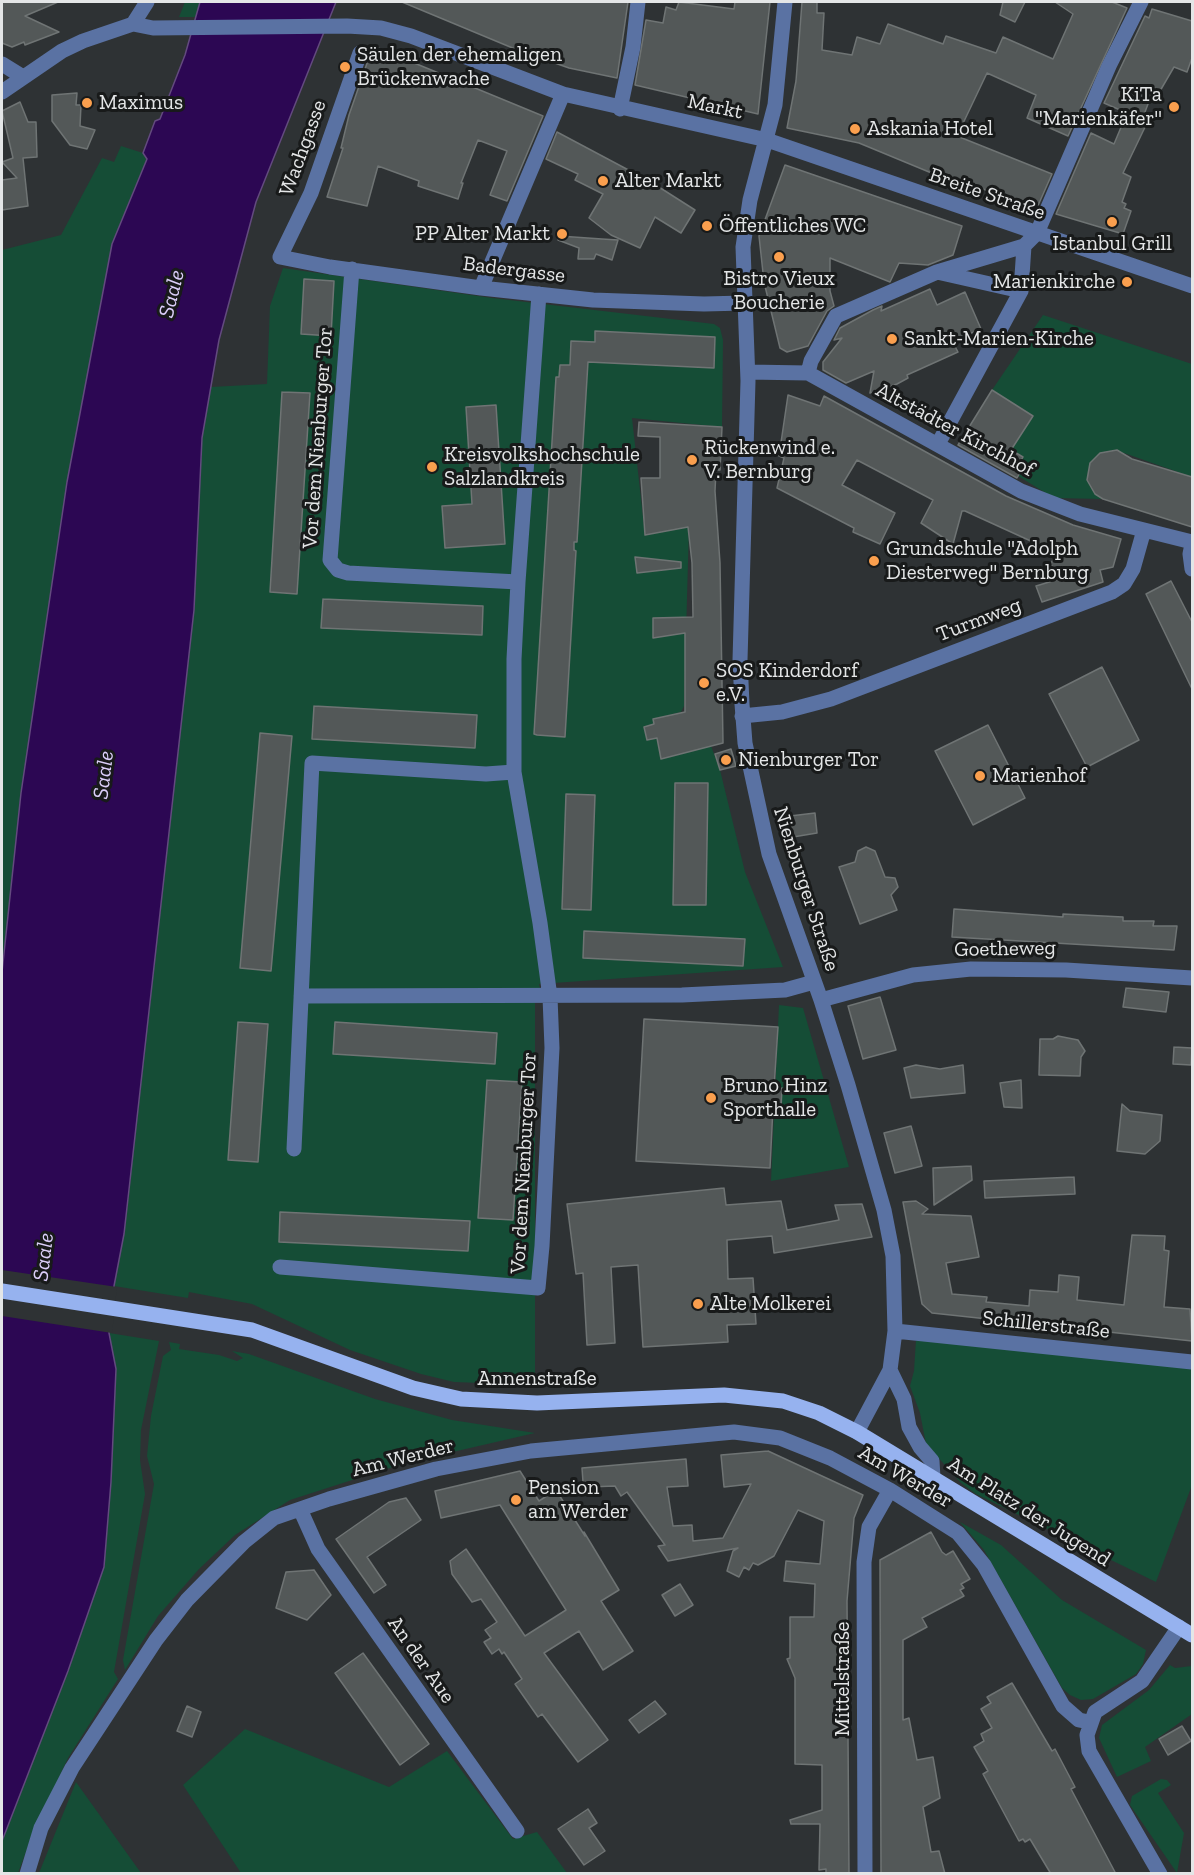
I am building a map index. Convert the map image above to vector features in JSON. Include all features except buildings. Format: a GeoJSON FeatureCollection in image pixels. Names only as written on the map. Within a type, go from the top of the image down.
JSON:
{"type":"FeatureCollection","features":[{"type":"Feature","properties":{"kind":"main road","name":"Annenstraße"},"geometry":{"type":"LineString","coordinates":[[2,1291],[187,1318],[252,1330],[413,1388],[461,1399],[537,1404],[748,1396],[783,1401],[806,1408],[857,1432]]}},
{"type":"Feature","properties":{"kind":"main road","name":"Am Platz der Jugend"},"geometry":{"type":"LineString","coordinates":[[857,1432],[1192,1635]]}},
{"type":"Feature","properties":{"kind":"street"},"geometry":{"type":"LineString","coordinates":[[2,92],[62,51],[83,41],[133,24],[147,2]]}},
{"type":"Feature","properties":{"kind":"street"},"geometry":{"type":"LineString","coordinates":[[620,109],[639,2]]}},
{"type":"Feature","properties":{"kind":"street"},"geometry":{"type":"LineString","coordinates":[[767,140],[775,105],[785,2]]}},
{"type":"Feature","properties":{"kind":"street"},"geometry":{"type":"LineString","coordinates":[[808,373],[811,361],[836,316],[936,272],[1024,246],[1037,233],[1109,66],[1141,2]]}},
{"type":"Feature","properties":{"kind":"street","name":"Markt"},"geometry":{"type":"LineString","coordinates":[[133,24],[177,27],[344,26],[381,28],[411,36],[563,94],[620,109],[767,140],[740,229]]}},
{"type":"Feature","properties":{"kind":"street","name":"Wachgasse"},"geometry":{"type":"LineString","coordinates":[[280,256],[311,193],[360,52]]}},
{"type":"Feature","properties":{"kind":"street"},"geometry":{"type":"LineString","coordinates":[[2,64],[23,77]]}},
{"type":"Feature","properties":{"kind":"street"},"geometry":{"type":"LineString","coordinates":[[482,288],[563,94]]}},
{"type":"Feature","properties":{"kind":"street","name":"Breite Straße"},"geometry":{"type":"LineString","coordinates":[[767,140],[1192,286]]}},
{"type":"Feature","properties":{"kind":"street","name":"Nienburger Straße"},"geometry":{"type":"LineString","coordinates":[[740,229],[748,372],[740,660],[745,743],[769,854],[821,1000],[887,1221],[895,1281],[895,1331],[890,1370],[857,1432]]}},
{"type":"Feature","properties":{"kind":"street"},"geometry":{"type":"LineString","coordinates":[[938,444],[1021,291],[1024,246]]}},
{"type":"Feature","properties":{"kind":"street","name":"Badergasse"},"geometry":{"type":"LineString","coordinates":[[280,256],[352,269],[539,294],[638,302],[744,303]]}},
{"type":"Feature","properties":{"kind":"street","name":"Vor dem Nienburger Tor"},"geometry":{"type":"LineString","coordinates":[[352,269],[330,560],[338,570],[348,573],[518,582]]}},
{"type":"Feature","properties":{"kind":"street"},"geometry":{"type":"LineString","coordinates":[[936,272],[1021,291]]}},
{"type":"Feature","properties":{"kind":"street","name":"Vor dem Nienburger Tor"},"geometry":{"type":"LineString","coordinates":[[280,1267],[538,1288],[552,1048],[550,997],[540,923],[514,772],[514,659],[539,294]]}},
{"type":"Feature","properties":{"kind":"street","name":"Altstädter Kirchhof"},"geometry":{"type":"LineString","coordinates":[[748,372],[808,373],[1021,491],[1080,514],[1144,530]]}},
{"type":"Feature","properties":{"kind":"street"},"geometry":{"type":"LineString","coordinates":[[1144,530],[1192,543],[1190,554],[1192,569]]}},
{"type":"Feature","properties":{"kind":"street","name":"Turmweg"},"geometry":{"type":"LineString","coordinates":[[742,716],[782,712],[831,699],[1112,592],[1124,584],[1133,569],[1144,530]]}},
{"type":"Feature","properties":{"kind":"street"},"geometry":{"type":"LineString","coordinates":[[294,1149],[312,763],[486,774],[514,772]]}},
{"type":"Feature","properties":{"kind":"street","name":"Goetheweg"},"geometry":{"type":"LineString","coordinates":[[821,1000],[913,975],[971,969],[1066,970],[1192,978]]}},
{"type":"Feature","properties":{"kind":"street"},"geometry":{"type":"LineString","coordinates":[[301,996],[550,997],[779,991],[800,988],[814,982]]}},
{"type":"Feature","properties":{"kind":"street","name":"Schillerstraße"},"geometry":{"type":"LineString","coordinates":[[895,1331],[1192,1362]]}},
{"type":"Feature","properties":{"kind":"street"},"geometry":{"type":"LineString","coordinates":[[890,1370],[904,1399],[909,1427],[920,1447],[932,1461],[933,1478]]}},
{"type":"Feature","properties":{"kind":"street","name":"Am Werder"},"geometry":{"type":"LineString","coordinates":[[27,1874],[41,1828],[72,1768],[156,1640],[187,1600],[244,1542],[274,1518],[377,1484],[531,1451],[734,1432],[780,1438],[813,1450],[890,1490],[958,1533],[984,1565],[1063,1706],[1079,1720],[1089,1722]]}},
{"type":"Feature","properties":{"kind":"street","name":"Mittelstraße"},"geometry":{"type":"LineString","coordinates":[[865,1874],[864,1562],[869,1527],[890,1490]]}},
{"type":"Feature","properties":{"kind":"street","name":"An der Aue"},"geometry":{"type":"LineString","coordinates":[[300,1509],[318,1549],[517,1831]]}},
{"type":"Feature","properties":{"kind":"street"},"geometry":{"type":"LineString","coordinates":[[1160,1874],[1089,1751],[1087,1735],[1089,1722],[1095,1712],[1142,1681],[1179,1627]]}},
{"type":"Feature","properties":{"kind":"green space"},"geometry":{"type":"Polygon","coordinates":[[[185,2],[200,2],[196,17],[179,17],[185,2]]]}},
{"type":"Feature","properties":{"kind":"green space"},"geometry":{"type":"Polygon","coordinates":[[[121,146],[143,153],[147,158],[112,244],[21,793],[2,972],[2,250],[61,235],[102,158],[114,162],[121,146]]]}},
{"type":"Feature","properties":{"kind":"green space"},"geometry":{"type":"Polygon","coordinates":[[[283,268],[492,298],[714,324],[720,328],[723,340],[722,427],[632,418],[645,535],[689,526],[684,706],[681,712],[653,719],[654,724],[645,727],[647,740],[657,738],[661,759],[711,746],[720,770],[745,872],[783,967],[539,984],[541,993],[535,994],[535,1385],[454,1382],[421,1374],[350,1350],[252,1304],[189,1292],[188,1298],[114,1286],[124,1234],[194,610],[202,438],[211,387],[267,384],[270,306],[283,268]]]}},
{"type":"Feature","properties":{"kind":"green space"},"geometry":{"type":"Polygon","coordinates":[[[1043,315],[1192,364],[1192,477],[1124,453],[1103,499],[1054,498],[1018,476],[1021,471],[1017,468],[1023,457],[998,441],[1032,416],[992,390],[1043,315]]]}},
{"type":"Feature","properties":{"kind":"green space"},"geometry":{"type":"Polygon","coordinates":[[[779,1005],[803,1008],[849,1167],[771,1181],[779,1005]]]}},
{"type":"Feature","properties":{"kind":"green space"},"geometry":{"type":"Polygon","coordinates":[[[109,1333],[159,1341],[141,1430],[140,1460],[145,1494],[114,1672],[118,1679],[68,1758],[35,1828],[18,1873],[2,1873],[2,1841],[68,1671],[104,1567],[111,1482],[116,1369],[109,1333]]]}},
{"type":"Feature","properties":{"kind":"green space"},"geometry":{"type":"Polygon","coordinates":[[[916,1340],[1192,1366],[1192,1485],[1156,1582],[976,1494],[961,1483],[926,1444],[920,1413],[910,1386],[914,1371],[916,1340]]]}},
{"type":"Feature","properties":{"kind":"green space"},"geometry":{"type":"Polygon","coordinates":[[[169,1342],[180,1344],[179,1349],[219,1355],[237,1361],[243,1358],[232,1351],[249,1354],[375,1399],[452,1420],[535,1433],[405,1463],[290,1500],[235,1535],[199,1569],[158,1616],[125,1670],[123,1660],[154,1484],[147,1456],[151,1416],[163,1356],[171,1350],[169,1342]]]}},
{"type":"Feature","properties":{"kind":"green space"},"geometry":{"type":"Polygon","coordinates":[[[960,1522],[1001,1545],[1062,1600],[1146,1650],[1143,1664],[1136,1674],[1093,1699],[1081,1700],[1070,1695],[1062,1688],[984,1550],[960,1522]]]}},
{"type":"Feature","properties":{"kind":"green space"},"geometry":{"type":"Polygon","coordinates":[[[1170,1665],[1175,1668],[1192,1666],[1192,1714],[1145,1747],[1151,1761],[1117,1777],[1099,1738],[1102,1725],[1149,1690],[1170,1665]]]}},
{"type":"Feature","properties":{"kind":"green space"},"geometry":{"type":"Polygon","coordinates":[[[245,1729],[389,1787],[447,1751],[513,1839],[537,1832],[567,1873],[241,1873],[183,1785],[245,1729]]]}},
{"type":"Feature","properties":{"kind":"green space"},"geometry":{"type":"Polygon","coordinates":[[[1161,1779],[1167,1780],[1171,1785],[1158,1793],[1184,1833],[1177,1873],[1130,1805],[1132,1796],[1161,1779]]]}},
{"type":"Feature","properties":{"kind":"green space"},"geometry":{"type":"Polygon","coordinates":[[[76,1782],[141,1873],[39,1873],[76,1782]]]}},
{"type":"Feature","properties":{"kind":"water","name":"Saale"},"geometry":{"type":"Polygon","coordinates":[[[200,2],[336,2],[256,202],[219,340],[202,438],[194,610],[124,1234],[114,1286],[109,1333],[116,1369],[111,1482],[104,1567],[68,1671],[2,1841],[2,972],[21,793],[67,482],[112,244],[147,159],[143,153],[155,121],[160,119],[185,55],[200,2]]]}},
{"type":"Feature","properties":{"kind":"pier"},"geometry":{"type":"Polygon","coordinates":[[[2,1270],[117,1287],[112,1333],[2,1316],[2,1270]]]}},
{"type":"Feature","properties":{"kind":"place","name":"Säulen der ehemaligen Brückenwache"},"geometry":{"type":"Point","coordinates":[345,67]}},
{"type":"Feature","properties":{"kind":"place","name":"Maximus"},"geometry":{"type":"Point","coordinates":[87,103]}},
{"type":"Feature","properties":{"kind":"place","name":"KiTa \"Marienkäfer\""},"geometry":{"type":"Point","coordinates":[1174,107]}},
{"type":"Feature","properties":{"kind":"place","name":"Askania Hotel"},"geometry":{"type":"Point","coordinates":[855,129]}},
{"type":"Feature","properties":{"kind":"place","name":"Alter Markt"},"geometry":{"type":"Point","coordinates":[603,181]}},
{"type":"Feature","properties":{"kind":"place","name":"Istanbul Grill"},"geometry":{"type":"Point","coordinates":[1112,222]}},
{"type":"Feature","properties":{"kind":"place","name":"Öffentliches WC"},"geometry":{"type":"Point","coordinates":[707,226]}},
{"type":"Feature","properties":{"kind":"place","name":"PP Alter Markt"},"geometry":{"type":"Point","coordinates":[562,234]}},
{"type":"Feature","properties":{"kind":"place","name":"Bistro Vieux Boucherie"},"geometry":{"type":"Point","coordinates":[779,257]}},
{"type":"Feature","properties":{"kind":"place","name":"Marienkirche"},"geometry":{"type":"Point","coordinates":[1127,282]}},
{"type":"Feature","properties":{"kind":"place","name":"Sankt-Marien-Kirche"},"geometry":{"type":"Point","coordinates":[892,339]}},
{"type":"Feature","properties":{"kind":"place","name":"Rückenwind e. V. Bernburg"},"geometry":{"type":"Point","coordinates":[692,460]}},
{"type":"Feature","properties":{"kind":"place","name":"Kreisvolkshochschule Salzlandkreis"},"geometry":{"type":"Point","coordinates":[432,467]}},
{"type":"Feature","properties":{"kind":"place","name":"Grundschule \"Adolph Diesterweg\" Bernburg"},"geometry":{"type":"Point","coordinates":[874,561]}},
{"type":"Feature","properties":{"kind":"place","name":"SOS Kinderdorf e.V."},"geometry":{"type":"Point","coordinates":[704,683]}},
{"type":"Feature","properties":{"kind":"place","name":"Nienburger Tor"},"geometry":{"type":"Point","coordinates":[726,760]}},
{"type":"Feature","properties":{"kind":"place","name":"Marienhof"},"geometry":{"type":"Point","coordinates":[980,776]}},
{"type":"Feature","properties":{"kind":"place","name":"Bruno Hinz Sporthalle"},"geometry":{"type":"Point","coordinates":[711,1098]}},
{"type":"Feature","properties":{"kind":"place","name":"Alte Molkerei"},"geometry":{"type":"Point","coordinates":[698,1304]}},
{"type":"Feature","properties":{"kind":"place","name":"Pension am Werder"},"geometry":{"type":"Point","coordinates":[516,1500]}}]}
